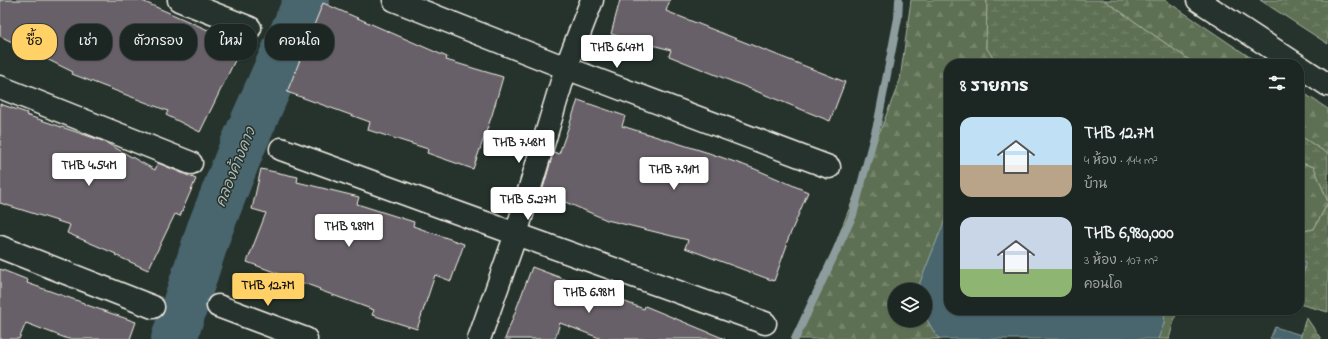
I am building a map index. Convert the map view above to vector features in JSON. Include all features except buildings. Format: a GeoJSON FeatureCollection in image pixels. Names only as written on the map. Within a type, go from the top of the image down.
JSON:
{"type":"FeatureCollection","features":[{"type":"Feature","properties":{"kind":"street"},"geometry":{"type":"LineString","coordinates":[[179,0],[240,24]]}},
{"type":"Feature","properties":{"kind":"street"},"geometry":{"type":"LineString","coordinates":[[394,0],[566,68],[829,167]]}},
{"type":"Feature","properties":{"kind":"street"},"geometry":{"type":"LineString","coordinates":[[479,339],[516,234],[566,68],[592,0]]}},
{"type":"Feature","properties":{"kind":"street"},"geometry":{"type":"LineString","coordinates":[[1198,0],[1288,59]]}},
{"type":"Feature","properties":{"kind":"street"},"geometry":{"type":"LineString","coordinates":[[1304,69],[1328,85]]}},
{"type":"Feature","properties":{"kind":"street"},"geometry":{"type":"LineString","coordinates":[[0,87],[191,163]]}},
{"type":"Feature","properties":{"kind":"street"},"geometry":{"type":"LineString","coordinates":[[281,148],[765,323]]}},
{"type":"Feature","properties":{"kind":"street"},"geometry":{"type":"LineString","coordinates":[[0,247],[154,307]]}},
{"type":"Feature","properties":{"kind":"street"},"geometry":{"type":"LineString","coordinates":[[218,306],[306,339]]}},
{"type":"Feature","properties":{"kind":"green space"},"geometry":{"type":"Polygon","coordinates":[[[911,0],[987,0],[986,47],[994,59],[944,59],[944,222],[920,283],[888,283],[888,327],[931,327],[937,337],[942,339],[798,339],[900,80],[911,0]]]}},
{"type":"Feature","properties":{"kind":"green space"},"geometry":{"type":"Polygon","coordinates":[[[987,0],[1104,0],[1188,59],[994,59],[986,47],[987,0]]]}},
{"type":"Feature","properties":{"kind":"green space"},"geometry":{"type":"Polygon","coordinates":[[[1104,0],[1165,0],[1253,59],[1188,59],[1104,0]]]}},
{"type":"Feature","properties":{"kind":"green space"},"geometry":{"type":"Polygon","coordinates":[[[1260,0],[1328,0],[1328,44],[1260,0]]]}},
{"type":"Feature","properties":{"kind":"green space"},"geometry":{"type":"Polygon","coordinates":[[[1304,93],[1328,109],[1328,154],[1304,138],[1304,93]]]}},
{"type":"Feature","properties":{"kind":"green space"},"geometry":{"type":"Polygon","coordinates":[[[1304,138],[1328,154],[1328,202],[1314,167],[1304,164],[1304,138]]]}},
{"type":"Feature","properties":{"kind":"green space"},"geometry":{"type":"Polygon","coordinates":[[[1304,164],[1314,167],[1328,202],[1314,229],[1304,231],[1304,164]]]}},
{"type":"Feature","properties":{"kind":"green space"},"geometry":{"type":"Polygon","coordinates":[[[1328,203],[1328,312],[1304,305],[1304,231],[1314,229],[1328,203]]]}},
{"type":"Feature","properties":{"kind":"green space"},"geometry":{"type":"Polygon","coordinates":[[[1165,315],[1176,315],[1169,339],[1158,339],[1164,323],[1165,315]]]}},
{"type":"Feature","properties":{"kind":"green space"},"geometry":{"type":"Polygon","coordinates":[[[1306,317],[1321,339],[1300,339],[1306,317]]]}},
{"type":"Feature","properties":{"kind":"water"},"geometry":{"type":"Polygon","coordinates":[[[944,222],[944,315],[1165,315],[1164,323],[1158,339],[942,339],[937,337],[931,327],[932,283],[920,283],[944,222]]]}},
{"type":"Feature","properties":{"kind":"water"},"geometry":{"type":"Polygon","coordinates":[[[1275,327],[1301,335],[1300,339],[1270,339],[1275,327]]]}},
{"type":"Feature","properties":{"kind":"waterway","name":"คลองค้างคาว"},"geometry":{"type":"LineString","coordinates":[[174,339],[209,231],[243,145],[307,0]]}},
{"type":"Feature","properties":{"kind":"waterway"},"geometry":{"type":"LineString","coordinates":[[795,339],[853,215],[878,121],[898,18],[899,0]]}}]}
